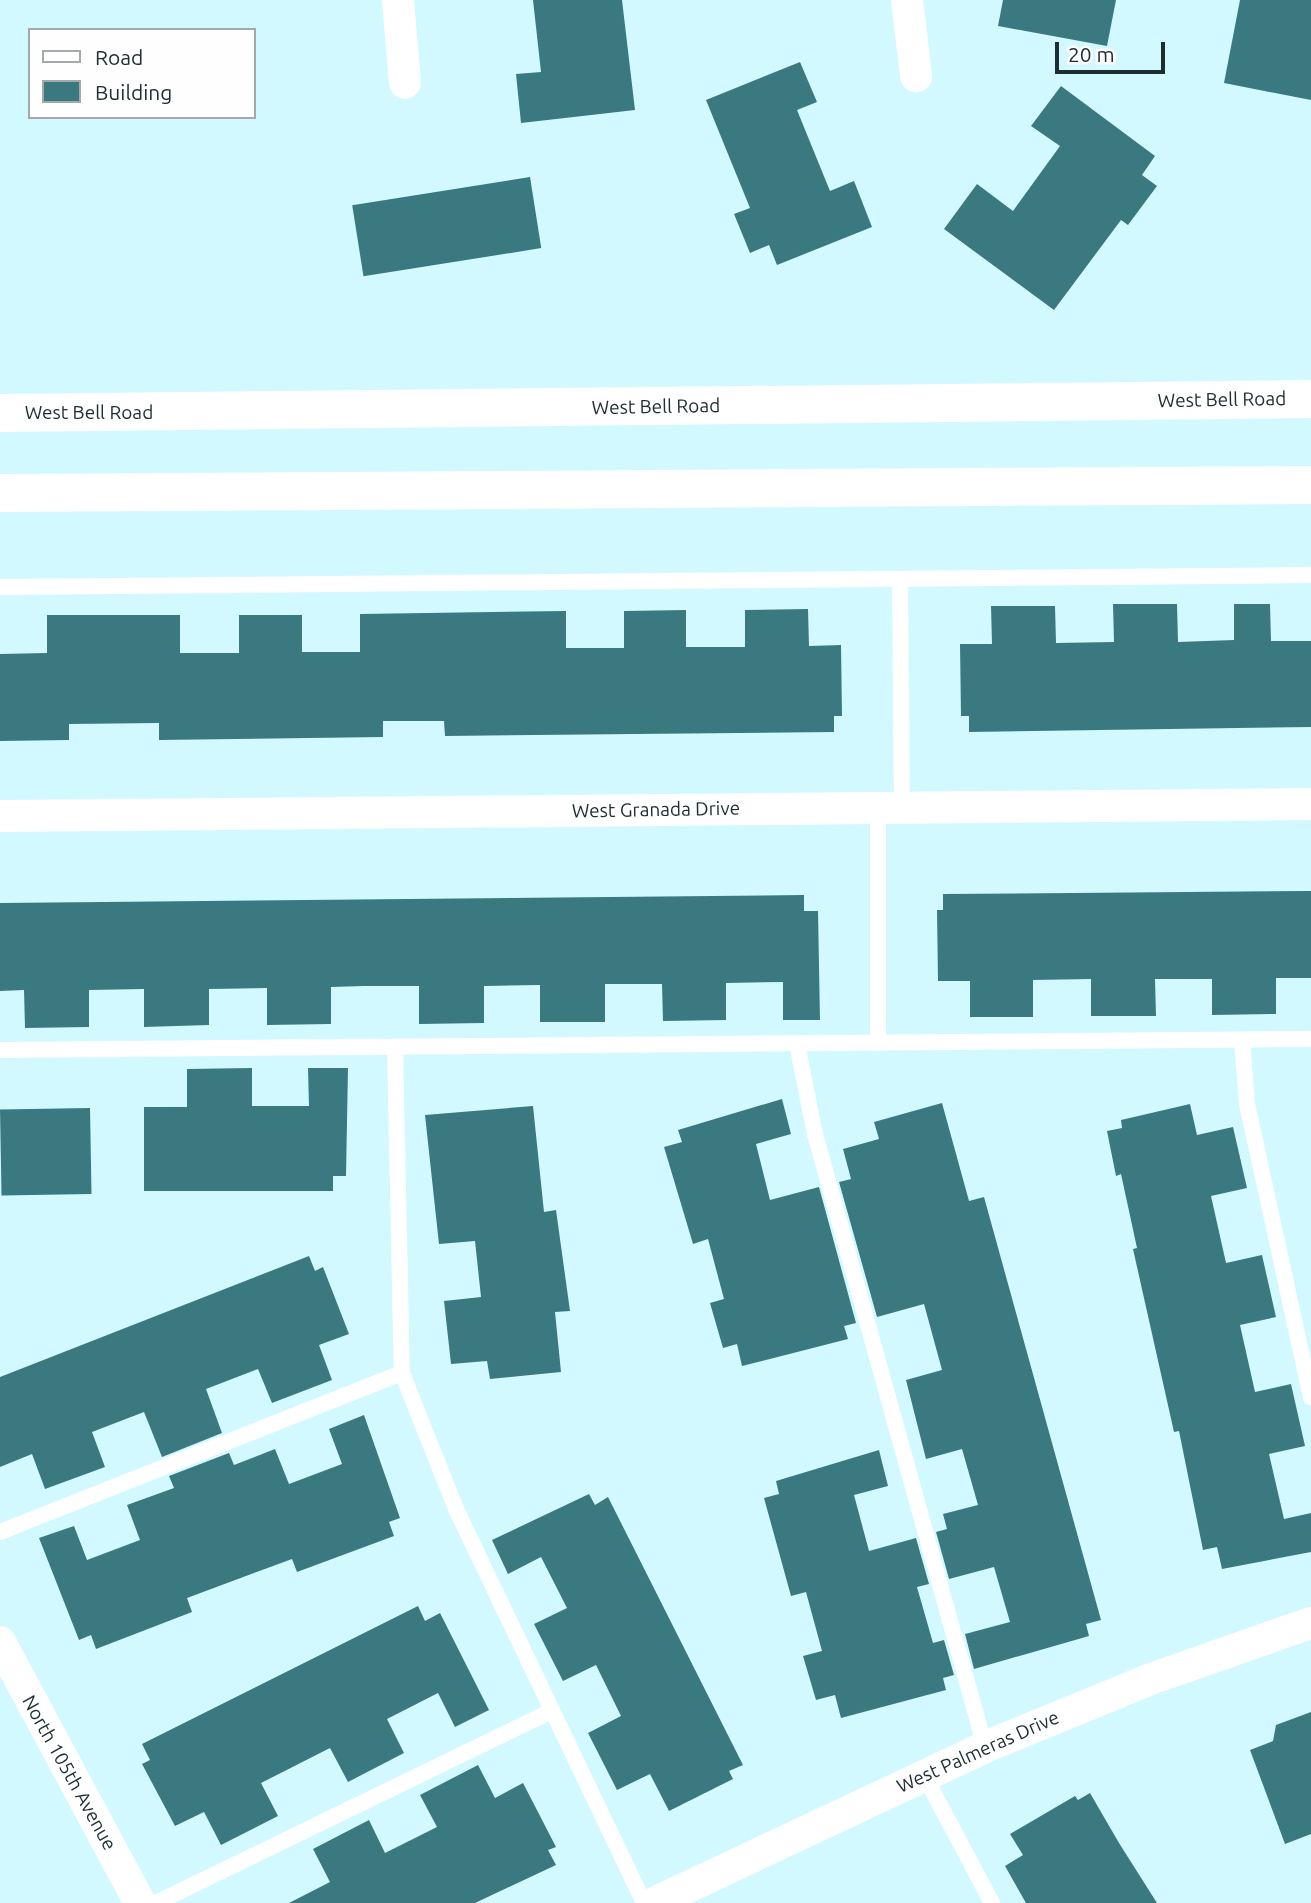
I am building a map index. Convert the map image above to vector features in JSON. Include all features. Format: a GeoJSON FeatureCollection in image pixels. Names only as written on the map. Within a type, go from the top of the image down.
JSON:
{"type":"FeatureCollection","features":[{"type":"Feature","properties":{"kind":"main road","name":"West Bell Road"},"geometry":{"type":"LineString","coordinates":[[0,413],[1311,399]]}},
{"type":"Feature","properties":{"kind":"main road"},"geometry":{"type":"LineString","coordinates":[[0,493],[1311,485]]}},
{"type":"Feature","properties":{"kind":"street"},"geometry":{"type":"LineString","coordinates":[[398,0],[405,83]]}},
{"type":"Feature","properties":{"kind":"street"},"geometry":{"type":"LineString","coordinates":[[907,0],[916,76]]}},
{"type":"Feature","properties":{"kind":"street","name":"West Granada Drive"},"geometry":{"type":"LineString","coordinates":[[0,816],[1311,804]]}},
{"type":"Feature","properties":{"kind":"street","name":"West Palmeras Drive"},"geometry":{"type":"LineString","coordinates":[[654,1903],[985,1747],[1148,1680],[1311,1623]]}},
{"type":"Feature","properties":{"kind":"street","name":"North 105th Avenue"},"geometry":{"type":"LineString","coordinates":[[0,1642],[140,1903]]}},
{"type":"Feature","properties":{"kind":"lane"},"geometry":{"type":"LineString","coordinates":[[0,587],[1311,575]]}},
{"type":"Feature","properties":{"kind":"lane"},"geometry":{"type":"LineString","coordinates":[[878,1042],[900,579]]}},
{"type":"Feature","properties":{"kind":"lane"},"geometry":{"type":"LineString","coordinates":[[0,1050],[1311,1039]]}},
{"type":"Feature","properties":{"kind":"lane"},"geometry":{"type":"LineString","coordinates":[[1242,1040],[1247,1104],[1311,1397]]}},
{"type":"Feature","properties":{"kind":"lane"},"geometry":{"type":"LineString","coordinates":[[797,1044],[818,1148],[985,1747]]}},
{"type":"Feature","properties":{"kind":"lane"},"geometry":{"type":"LineString","coordinates":[[395,1047],[402,1373],[457,1511],[644,1903]]}},
{"type":"Feature","properties":{"kind":"lane"},"geometry":{"type":"LineString","coordinates":[[0,1532],[402,1373]]}},
{"type":"Feature","properties":{"kind":"lane"},"geometry":{"type":"LineString","coordinates":[[156,1903],[552,1711]]}},
{"type":"Feature","properties":{"kind":"lane"},"geometry":{"type":"LineString","coordinates":[[924,1775],[992,1903]]}},
{"type":"Feature","properties":{"kind":"building"},"geometry":{"type":"Polygon","coordinates":[[[533,0],[622,0],[635,110],[521,123],[516,74],[541,72],[533,0]]]}},
{"type":"Feature","properties":{"kind":"building"},"geometry":{"type":"Polygon","coordinates":[[[1003,0],[1116,0],[1107,46],[998,26],[1003,0]]]}},
{"type":"Feature","properties":{"kind":"building"},"geometry":{"type":"Polygon","coordinates":[[[1240,0],[1311,0],[1311,100],[1224,83],[1240,0]]]}},
{"type":"Feature","properties":{"kind":"building"},"geometry":{"type":"Polygon","coordinates":[[[800,62],[817,102],[797,110],[830,191],[854,181],[872,227],[777,265],[769,245],[750,253],[734,214],[750,208],[706,100],[800,62]]]}},
{"type":"Feature","properties":{"kind":"building"},"geometry":{"type":"Polygon","coordinates":[[[1061,86],[1155,156],[1142,175],[1157,186],[1128,225],[1121,220],[1054,310],[944,229],[977,184],[1013,211],[1060,146],[1031,126],[1061,86]]]}},
{"type":"Feature","properties":{"kind":"building"},"geometry":{"type":"Polygon","coordinates":[[[530,177],[541,248],[363,276],[352,205],[530,177]]]}},
{"type":"Feature","properties":{"kind":"building"},"geometry":{"type":"Polygon","coordinates":[[[1113,604],[1177,604],[1178,642],[1234,640],[1234,604],[1270,604],[1271,641],[1311,641],[1311,727],[969,732],[969,716],[961,716],[960,644],[992,644],[991,606],[1055,606],[1056,643],[1114,642],[1113,604]]]}},
{"type":"Feature","properties":{"kind":"building"},"geometry":{"type":"Polygon","coordinates":[[[808,609],[809,646],[841,645],[842,716],[834,716],[834,732],[445,736],[444,721],[383,721],[383,737],[159,740],[159,723],[69,724],[69,740],[0,741],[0,654],[47,653],[47,615],[180,615],[180,653],[239,653],[239,615],[302,615],[302,652],[360,652],[360,614],[566,611],[566,648],[624,648],[624,611],[686,610],[686,647],[745,647],[745,610],[808,609]]]}},
{"type":"Feature","properties":{"kind":"building"},"geometry":{"type":"Polygon","coordinates":[[[1311,891],[1311,978],[1276,978],[1276,1014],[1212,1015],[1212,979],[1155,979],[1156,1016],[1091,1016],[1091,979],[1033,980],[1033,1017],[970,1017],[970,981],[938,981],[937,910],[943,910],[943,894],[1311,891]]]}},
{"type":"Feature","properties":{"kind":"building"},"geometry":{"type":"Polygon","coordinates":[[[804,895],[804,911],[818,911],[820,1020],[783,1020],[783,982],[726,983],[726,1020],[663,1021],[662,984],[605,984],[605,1022],[540,1022],[540,985],[484,986],[484,1023],[419,1024],[419,986],[363,986],[331,987],[331,1024],[267,1025],[267,988],[209,989],[209,1025],[144,1027],[144,989],[89,990],[89,1027],[25,1028],[24,990],[0,991],[0,903],[804,895]]]}},
{"type":"Feature","properties":{"kind":"building"},"geometry":{"type":"Polygon","coordinates":[[[252,1068],[252,1106],[309,1106],[308,1068],[348,1068],[346,1176],[333,1176],[333,1191],[144,1191],[144,1107],[187,1107],[187,1069],[252,1068]]]}},
{"type":"Feature","properties":{"kind":"building"},"geometry":{"type":"Polygon","coordinates":[[[782,1099],[791,1134],[756,1144],[770,1200],[819,1187],[856,1323],[844,1326],[848,1339],[742,1366],[737,1344],[723,1348],[710,1303],[724,1299],[708,1239],[693,1244],[664,1147],[682,1142],[678,1130],[782,1099]]]}},
{"type":"Feature","properties":{"kind":"building"},"geometry":{"type":"Polygon","coordinates":[[[942,1103],[969,1201],[984,1197],[1101,1620],[1086,1624],[1089,1636],[974,1669],[965,1634],[1010,1622],[994,1567],[949,1579],[936,1532],[947,1529],[943,1514],[978,1505],[962,1449],[926,1459],[906,1380],[942,1370],[924,1304],[877,1317],[839,1182],[851,1179],[843,1149],[879,1139],[874,1122],[942,1103]]]}},
{"type":"Feature","properties":{"kind":"building"},"geometry":{"type":"Polygon","coordinates":[[[1190,1104],[1197,1135],[1233,1127],[1247,1188],[1211,1196],[1226,1263],[1262,1255],[1276,1317],[1240,1325],[1255,1392],[1291,1384],[1305,1446],[1269,1454],[1284,1519],[1311,1513],[1311,1552],[1222,1569],[1217,1547],[1203,1550],[1179,1431],[1174,1432],[1133,1249],[1137,1248],[1121,1174],[1116,1176],[1107,1131],[1122,1128],[1121,1120],[1190,1104]]]}},
{"type":"Feature","properties":{"kind":"building"},"geometry":{"type":"Polygon","coordinates":[[[533,1106],[544,1212],[556,1210],[570,1311],[555,1312],[561,1372],[490,1379],[487,1361],[451,1364],[444,1301],[481,1297],[475,1241],[439,1244],[425,1115],[533,1106]]]}},
{"type":"Feature","properties":{"kind":"building"},"geometry":{"type":"Polygon","coordinates":[[[90,1108],[92,1194],[2,1196],[0,1110],[90,1108]]]}},
{"type":"Feature","properties":{"kind":"building"},"geometry":{"type":"Polygon","coordinates":[[[309,1256],[315,1271],[323,1267],[349,1334],[319,1345],[332,1380],[272,1403],[258,1369],[206,1389],[222,1433],[162,1457],[144,1412],[92,1432],[105,1467],[45,1489],[32,1454],[0,1467],[0,1377],[309,1256]]]}},
{"type":"Feature","properties":{"kind":"building"},"geometry":{"type":"Polygon","coordinates":[[[364,1415],[400,1518],[389,1522],[394,1536],[297,1572],[292,1559],[187,1598],[192,1612],[96,1649],[91,1635],[79,1640],[39,1538],[74,1526],[87,1560],[140,1540],[127,1505],[174,1488],[169,1476],[229,1453],[234,1465],[275,1449],[289,1484],[342,1464],[329,1429],[364,1415]]]}},
{"type":"Feature","properties":{"kind":"building"},"geometry":{"type":"Polygon","coordinates":[[[879,1450],[888,1486],[854,1495],[869,1551],[916,1538],[929,1584],[917,1587],[933,1643],[944,1640],[954,1675],[943,1678],[946,1690],[841,1718],[835,1695],[816,1700],[803,1656],[822,1651],[806,1592],[791,1596],[764,1498],[779,1494],[776,1481],[879,1450]]]}},
{"type":"Feature","properties":{"kind":"building"},"geometry":{"type":"Polygon","coordinates":[[[589,1494],[595,1505],[608,1497],[743,1765],[729,1771],[733,1779],[669,1811],[650,1774],[617,1790],[588,1733],[621,1716],[596,1665],[563,1681],[534,1624],[567,1608],[541,1557],[508,1574],[492,1540],[589,1494]]]}},
{"type":"Feature","properties":{"kind":"building"},"geometry":{"type":"Polygon","coordinates":[[[418,1606],[425,1621],[440,1613],[489,1710],[455,1727],[438,1693],[387,1719],[404,1753],[348,1782],[330,1748],[261,1783],[278,1816],[221,1845],[204,1812],[175,1826],[142,1764],[150,1760],[142,1744],[418,1606]]]}},
{"type":"Feature","properties":{"kind":"building"},"geometry":{"type":"Polygon","coordinates":[[[1311,1712],[1311,1834],[1285,1844],[1250,1750],[1273,1741],[1276,1725],[1311,1712]]]}},
{"type":"Feature","properties":{"kind":"building"},"geometry":{"type":"Polygon","coordinates":[[[478,1765],[495,1798],[523,1783],[556,1847],[548,1850],[556,1865],[475,1903],[289,1903],[330,1882],[313,1849],[369,1820],[385,1853],[437,1827],[420,1795],[478,1765]]]}},
{"type":"Feature","properties":{"kind":"building"},"geometry":{"type":"Polygon","coordinates":[[[1090,1793],[1157,1903],[1026,1903],[1005,1866],[1023,1855],[1010,1834],[1075,1796],[1078,1800],[1090,1793]]]}}]}
